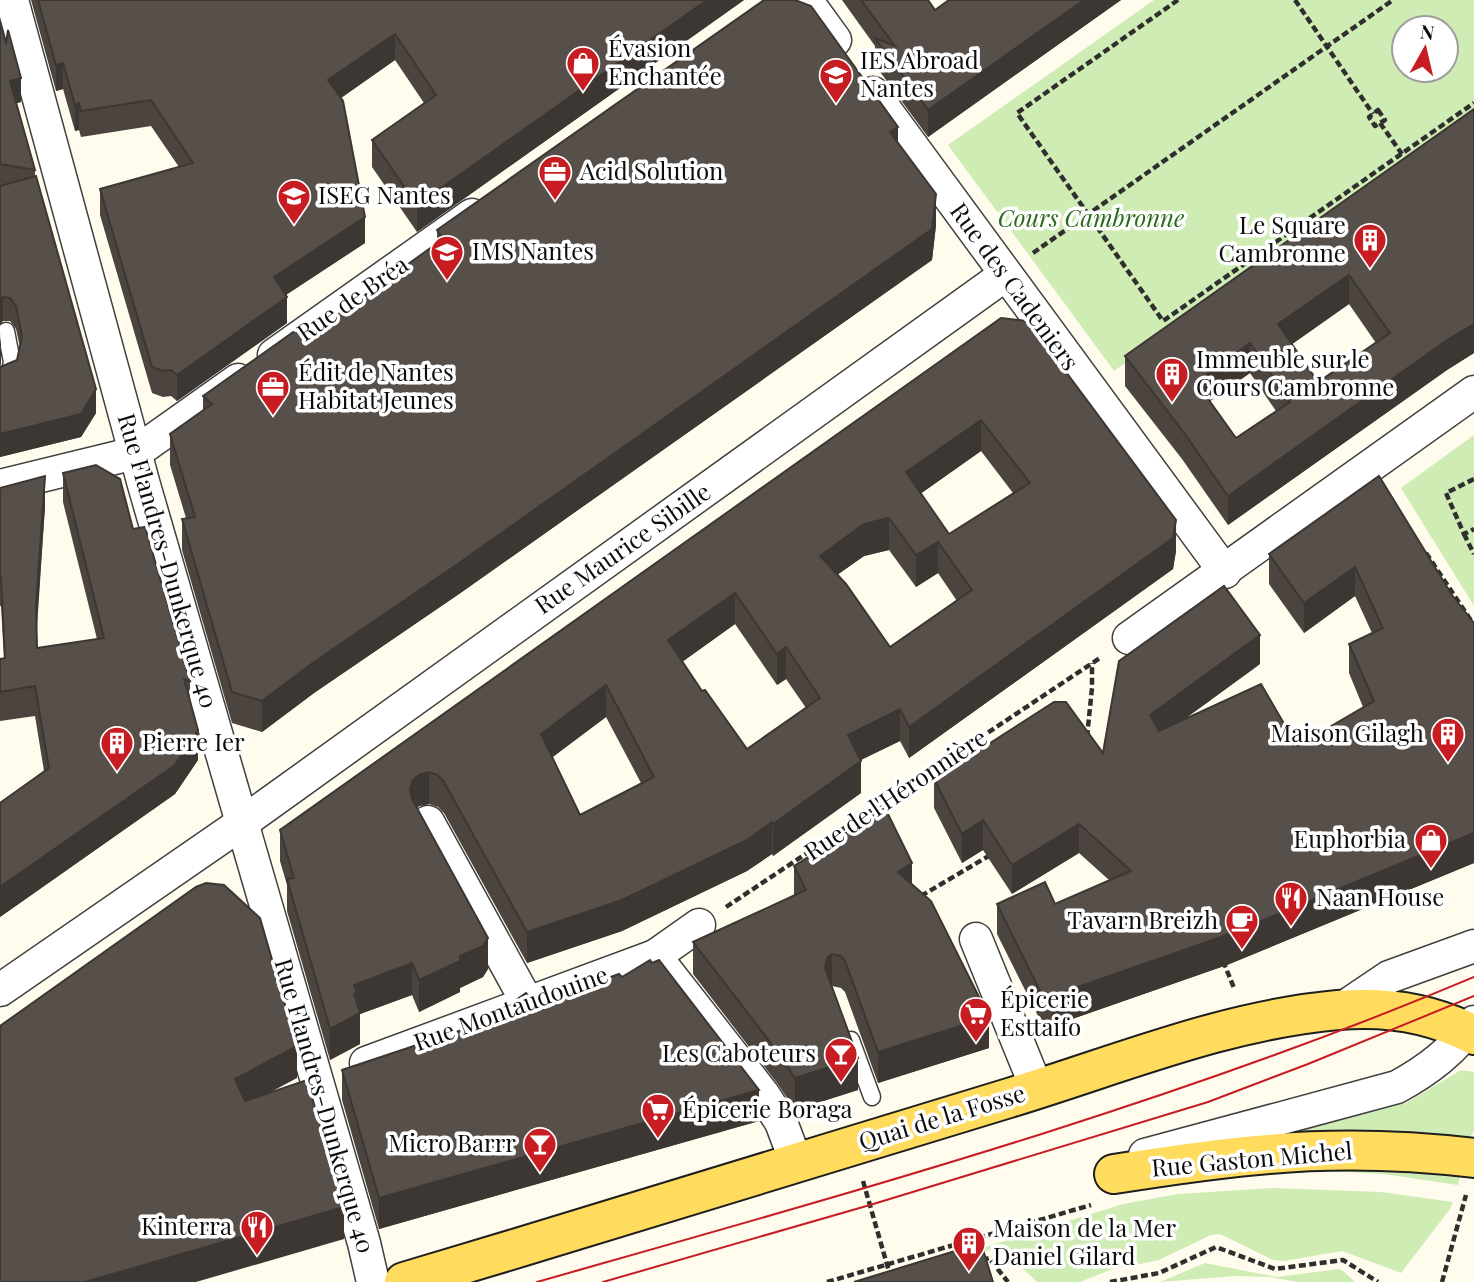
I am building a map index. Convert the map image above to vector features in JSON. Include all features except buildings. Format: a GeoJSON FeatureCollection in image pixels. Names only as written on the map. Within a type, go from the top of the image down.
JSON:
{"type":"FeatureCollection","features":[{"type":"Feature","properties":{"kind":"main road"},"geometry":{"type":"LineString","coordinates":[[1340,1010],[1377,1009],[1406,1012],[1472,1030]]}},
{"type":"Feature","properties":{"kind":"main road","name":"Quai de la Fosse"},"geometry":{"type":"LineString","coordinates":[[404,1282],[651,1209],[1187,1040],[1248,1024],[1340,1010]]}},
{"type":"Feature","properties":{"kind":"main road","name":"Rue Gaston Michel"},"geometry":{"type":"LineString","coordinates":[[1107,1188],[1225,1158],[1321,1151],[1415,1151],[1471,1170]]}},
{"type":"Feature","properties":{"kind":"street","name":"Rue Flandres-Dunkerque 40"},"geometry":{"type":"LineString","coordinates":[[12,0],[135,453],[242,823],[341,1072],[373,1282]]}},
{"type":"Feature","properties":{"kind":"street","name":"Rue des Cadeniers"},"geometry":{"type":"LineString","coordinates":[[806,0],[1225,572]]}},
{"type":"Feature","properties":{"kind":"street","name":"Rue de Bréa"},"geometry":{"type":"LineString","coordinates":[[135,453],[498,196]]}},
{"type":"Feature","properties":{"kind":"street","name":"Rue Maurice Sibille"},"geometry":{"type":"LineString","coordinates":[[0,990],[242,823],[1005,275]]}},
{"type":"Feature","properties":{"kind":"street"},"geometry":{"type":"LineString","coordinates":[[1129,638],[1474,392]]}},
{"type":"Feature","properties":{"kind":"street"},"geometry":{"type":"LineString","coordinates":[[0,486],[135,453]]}},
{"type":"Feature","properties":{"kind":"street"},"geometry":{"type":"LineString","coordinates":[[428,822],[527,1002]]}},
{"type":"Feature","properties":{"kind":"street","name":"Rue Montaudouine"},"geometry":{"type":"LineString","coordinates":[[341,1072],[655,956],[699,925]]}},
{"type":"Feature","properties":{"kind":"street"},"geometry":{"type":"LineString","coordinates":[[976,939],[1037,1089]]}},
{"type":"Feature","properties":{"kind":"street","name":"Quai de la Fosse"},"geometry":{"type":"LineString","coordinates":[[1340,1010],[1389,977],[1474,946]]}},
{"type":"Feature","properties":{"kind":"street"},"geometry":{"type":"LineString","coordinates":[[655,956],[763,1094],[781,1122],[796,1162]]}},
{"type":"Feature","properties":{"kind":"street"},"geometry":{"type":"LineString","coordinates":[[1107,1188],[1143,1156],[1397,1087],[1445,1056],[1472,1030]]}},
{"type":"Feature","properties":{"kind":"lane"},"geometry":{"type":"LineString","coordinates":[[0,380],[9,376],[12,366],[6,331]]}},
{"type":"Feature","properties":{"kind":"lane"},"geometry":{"type":"LineString","coordinates":[[844,1021],[872,1097]]}},
{"type":"Feature","properties":{"kind":"path"},"geometry":{"type":"LineString","coordinates":[[1178,0],[1017,113],[1163,321],[1474,103]]}},
{"type":"Feature","properties":{"kind":"path"},"geometry":{"type":"LineString","coordinates":[[1295,0],[1373,114],[1378,110],[1385,120],[1380,123],[1402,154]]}},
{"type":"Feature","properties":{"kind":"path"},"geometry":{"type":"LineString","coordinates":[[1029,255],[1394,0]]}},
{"type":"Feature","properties":{"kind":"path"},"geometry":{"type":"LineString","coordinates":[[1474,479],[1446,493],[1474,554]]}},
{"type":"Feature","properties":{"kind":"path"},"geometry":{"type":"LineString","coordinates":[[1464,534],[1474,529]]}},
{"type":"Feature","properties":{"kind":"path"},"geometry":{"type":"LineString","coordinates":[[1423,548],[1474,625]]}},
{"type":"Feature","properties":{"kind":"path","name":"Rue de l'Héronnière"},"geometry":{"type":"LineString","coordinates":[[699,925],[1092,663],[1086,743]]}},
{"type":"Feature","properties":{"kind":"path"},"geometry":{"type":"LineString","coordinates":[[918,898],[999,850]]}},
{"type":"Feature","properties":{"kind":"path"},"geometry":{"type":"LineString","coordinates":[[1219,952],[1224,965]]}},
{"type":"Feature","properties":{"kind":"path"},"geometry":{"type":"LineString","coordinates":[[853,1145],[892,1282]]}},
{"type":"Feature","properties":{"kind":"path"},"geometry":{"type":"LineString","coordinates":[[1442,1282],[1471,1170]]}},
{"type":"Feature","properties":{"kind":"path"},"geometry":{"type":"LineString","coordinates":[[827,1282],[888,1266],[1107,1188]]}},
{"type":"Feature","properties":{"kind":"path"},"geometry":{"type":"LineString","coordinates":[[1110,1282],[1159,1273],[1216,1247],[1275,1269],[1343,1260],[1378,1282]]}},
{"type":"Feature","properties":{"kind":"path"},"geometry":{"type":"LineString","coordinates":[[977,1261],[989,1258],[1007,1282]]}},
{"type":"Feature","properties":{"kind":"green space","name":"Cours Cambronne"},"geometry":{"type":"Polygon","coordinates":[[[1154,0],[1474,0],[1474,116],[1114,371],[948,145],[1154,0]]]}},
{"type":"Feature","properties":{"kind":"green space"},"geometry":{"type":"Polygon","coordinates":[[[1474,435],[1474,606],[1401,488],[1474,435]]]}},
{"type":"Feature","properties":{"kind":"green space"},"geometry":{"type":"Polygon","coordinates":[[[1461,1070],[1474,1072],[1474,1131],[1466,1144],[1284,1134],[1406,1103],[1461,1070]]]}},
{"type":"Feature","properties":{"kind":"green space"},"geometry":{"type":"Polygon","coordinates":[[[1463,1165],[1458,1185],[1383,1174],[1288,1169],[1463,1165]]]}},
{"type":"Feature","properties":{"kind":"green space"},"geometry":{"type":"Polygon","coordinates":[[[1272,1188],[1381,1192],[1453,1202],[1401,1273],[1342,1251],[1284,1261],[1273,1260],[1220,1234],[1211,1235],[1159,1260],[1110,1270],[1080,1282],[1037,1282],[1000,1247],[948,1262],[947,1259],[1123,1204],[1178,1194],[1272,1188]]]}},
{"type":"Feature","properties":{"kind":"green space"},"geometry":{"type":"Polygon","coordinates":[[[1205,1263],[1277,1277],[1338,1269],[1355,1282],[1298,1282],[1270,1277],[1235,1276],[1160,1282],[1205,1263]]]}},
{"type":"Feature","properties":{"kind":"tram line"},"geometry":{"type":"LineString","coordinates":[[537,1282],[892,1180],[1128,1106],[1360,1023],[1474,977]]}},
{"type":"Feature","properties":{"kind":"tram line"},"geometry":{"type":"LineString","coordinates":[[603,1282],[870,1205],[1208,1102],[1474,996]]}},
{"type":"Feature","properties":{"kind":"place","name":"Évasion Enchantée"},"geometry":{"type":"Point","coordinates":[583,93]}},
{"type":"Feature","properties":{"kind":"place","name":"IES Abroad Nantes"},"geometry":{"type":"Point","coordinates":[836,105]}},
{"type":"Feature","properties":{"kind":"place","name":"Acid Solution"},"geometry":{"type":"Point","coordinates":[555,202]}},
{"type":"Feature","properties":{"kind":"place","name":"ISEG Nantes"},"geometry":{"type":"Point","coordinates":[294,226]}},
{"type":"Feature","properties":{"kind":"place","name":"Le Square Cambronne"},"geometry":{"type":"Point","coordinates":[1370,270]}},
{"type":"Feature","properties":{"kind":"place","name":"IMS Nantes"},"geometry":{"type":"Point","coordinates":[447,282]}},
{"type":"Feature","properties":{"kind":"place","name":"Immeuble sur le Cours Cambronne"},"geometry":{"type":"Point","coordinates":[1172,404]}},
{"type":"Feature","properties":{"kind":"place","name":"Édit de Nantes Habitat Jeunes"},"geometry":{"type":"Point","coordinates":[273,417]}},
{"type":"Feature","properties":{"kind":"place","name":"Maison Gilagh"},"geometry":{"type":"Point","coordinates":[1448,764]}},
{"type":"Feature","properties":{"kind":"place","name":"Pierre Ier"},"geometry":{"type":"Point","coordinates":[117,773]}},
{"type":"Feature","properties":{"kind":"place","name":"Euphorbia"},"geometry":{"type":"Point","coordinates":[1431,870]}},
{"type":"Feature","properties":{"kind":"place","name":"Naan House"},"geometry":{"type":"Point","coordinates":[1291,928]}},
{"type":"Feature","properties":{"kind":"place","name":"Tavarn Breizh"},"geometry":{"type":"Point","coordinates":[1242,951]}},
{"type":"Feature","properties":{"kind":"place","name":"Épicerie Esttaifo"},"geometry":{"type":"Point","coordinates":[976,1044]}},
{"type":"Feature","properties":{"kind":"place","name":"Les Caboteurs"},"geometry":{"type":"Point","coordinates":[841,1084]}},
{"type":"Feature","properties":{"kind":"place","name":"Épicerie Boraga"},"geometry":{"type":"Point","coordinates":[658,1140]}},
{"type":"Feature","properties":{"kind":"place","name":"Micro Barrr"},"geometry":{"type":"Point","coordinates":[540,1174]}},
{"type":"Feature","properties":{"kind":"place","name":"Kinterra"},"geometry":{"type":"Point","coordinates":[257,1257]}},
{"type":"Feature","properties":{"kind":"place","name":"Maison de la Mer Daniel Gilard"},"geometry":{"type":"Point","coordinates":[969,1273]}}]}
